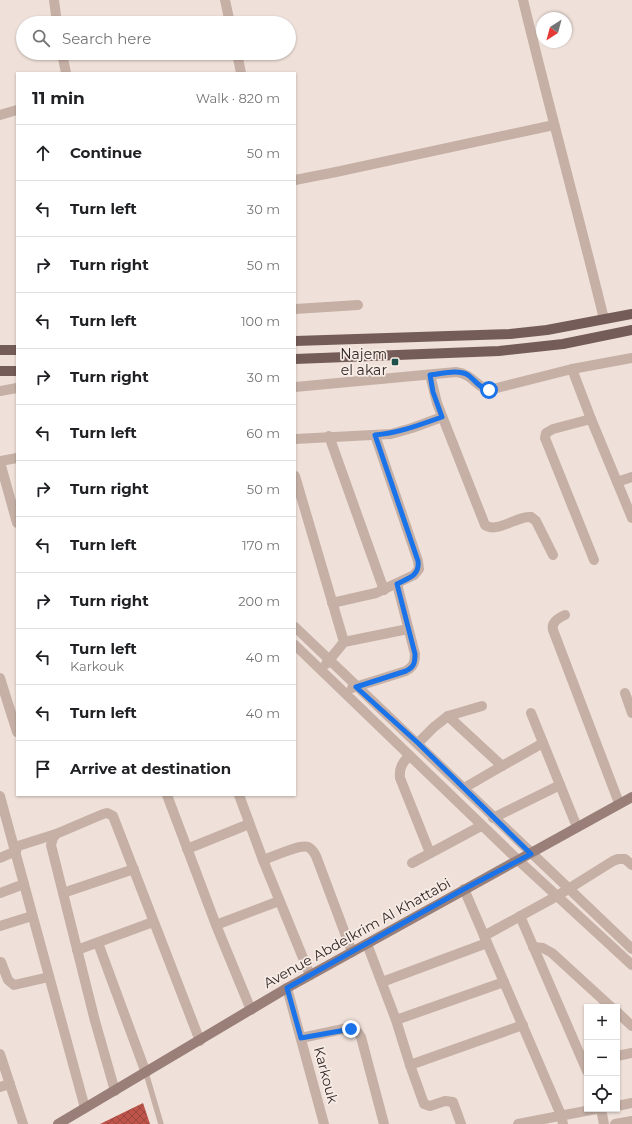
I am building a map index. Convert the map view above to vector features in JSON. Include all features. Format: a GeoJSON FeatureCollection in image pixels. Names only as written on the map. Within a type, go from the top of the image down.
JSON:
{"type":"FeatureCollection","features":[{"type":"Feature","properties":{"kind":"main road"},"geometry":{"type":"LineString","coordinates":[[296,341],[510,334],[548,330],[632,314]]}},
{"type":"Feature","properties":{"kind":"main road"},"geometry":{"type":"LineString","coordinates":[[296,359],[506,351],[563,344],[632,330]]}},
{"type":"Feature","properties":{"kind":"main road"},"geometry":{"type":"LineString","coordinates":[[0,350],[16,350]]}},
{"type":"Feature","properties":{"kind":"main road","name":"Avenue Abdelkrim Al Khattabi"},"geometry":{"type":"LineString","coordinates":[[58,1124],[287,988],[632,797]]}},
{"type":"Feature","properties":{"kind":"street"},"geometry":{"type":"LineString","coordinates":[[54,0],[57,16]]}},
{"type":"Feature","properties":{"kind":"street"},"geometry":{"type":"LineString","coordinates":[[225,0],[228,16]]}},
{"type":"Feature","properties":{"kind":"street"},"geometry":{"type":"LineString","coordinates":[[522,0],[604,319]]}},
{"type":"Feature","properties":{"kind":"street"},"geometry":{"type":"LineString","coordinates":[[63,60],[66,72]]}},
{"type":"Feature","properties":{"kind":"street"},"geometry":{"type":"LineString","coordinates":[[238,60],[241,72]]}},
{"type":"Feature","properties":{"kind":"street"},"geometry":{"type":"LineString","coordinates":[[0,115],[16,110]]}},
{"type":"Feature","properties":{"kind":"street"},"geometry":{"type":"LineString","coordinates":[[296,180],[554,125]]}},
{"type":"Feature","properties":{"kind":"street"},"geometry":{"type":"LineString","coordinates":[[296,309],[358,305]]}},
{"type":"Feature","properties":{"kind":"street"},"geometry":{"type":"LineString","coordinates":[[296,387],[456,372],[465,374],[482,387],[489,390],[572,368],[632,358]]}},
{"type":"Feature","properties":{"kind":"street"},"geometry":{"type":"LineString","coordinates":[[572,368],[591,420],[632,518]]}},
{"type":"Feature","properties":{"kind":"street"},"geometry":{"type":"LineString","coordinates":[[430,375],[433,392],[442,417],[485,525],[490,528],[526,517],[531,517],[536,521],[553,555]]}},
{"type":"Feature","properties":{"kind":"street"},"geometry":{"type":"LineString","coordinates":[[0,391],[16,388]]}},
{"type":"Feature","properties":{"kind":"street"},"geometry":{"type":"LineString","coordinates":[[296,439],[328,436],[391,434],[442,417]]}},
{"type":"Feature","properties":{"kind":"street"},"geometry":{"type":"LineString","coordinates":[[591,420],[553,430],[546,433],[545,438],[594,560]]}},
{"type":"Feature","properties":{"kind":"street"},"geometry":{"type":"LineString","coordinates":[[332,603],[370,596],[417,573],[419,565],[375,435]]}},
{"type":"Feature","properties":{"kind":"street"},"geometry":{"type":"LineString","coordinates":[[328,436],[384,590]]}},
{"type":"Feature","properties":{"kind":"street"},"geometry":{"type":"LineString","coordinates":[[16,458],[0,462],[16,519]]}},
{"type":"Feature","properties":{"kind":"street"},"geometry":{"type":"LineString","coordinates":[[617,482],[632,477]]}},
{"type":"Feature","properties":{"kind":"street"},"geometry":{"type":"LineString","coordinates":[[296,486],[344,642]]}},
{"type":"Feature","properties":{"kind":"street"},"geometry":{"type":"LineString","coordinates":[[343,691],[406,671],[413,666],[415,662],[415,654],[397,584]]}},
{"type":"Feature","properties":{"kind":"street"},"geometry":{"type":"LineString","coordinates":[[565,615],[554,622],[552,626],[553,630],[619,803]]}},
{"type":"Feature","properties":{"kind":"street"},"geometry":{"type":"LineString","coordinates":[[296,628],[356,687],[418,743],[493,818],[632,949]]}},
{"type":"Feature","properties":{"kind":"street"},"geometry":{"type":"LineString","coordinates":[[322,670],[344,642],[408,628]]}},
{"type":"Feature","properties":{"kind":"street"},"geometry":{"type":"LineString","coordinates":[[296,646],[481,826],[632,965]]}},
{"type":"Feature","properties":{"kind":"street"},"geometry":{"type":"LineString","coordinates":[[0,678],[16,729]]}},
{"type":"Feature","properties":{"kind":"street"},"geometry":{"type":"LineString","coordinates":[[625,694],[632,713]]}},
{"type":"Feature","properties":{"kind":"street"},"geometry":{"type":"LineString","coordinates":[[418,743],[448,716],[482,706]]}},
{"type":"Feature","properties":{"kind":"street"},"geometry":{"type":"LineString","coordinates":[[531,713],[577,827]]}},
{"type":"Feature","properties":{"kind":"street"},"geometry":{"type":"LineString","coordinates":[[448,716],[502,766]]}},
{"type":"Feature","properties":{"kind":"street"},"geometry":{"type":"LineString","coordinates":[[464,788],[543,743]]}},
{"type":"Feature","properties":{"kind":"street"},"geometry":{"type":"LineString","coordinates":[[409,756],[401,766],[400,778],[430,853]]}},
{"type":"Feature","properties":{"kind":"street"},"geometry":{"type":"LineString","coordinates":[[493,818],[560,785]]}},
{"type":"Feature","properties":{"kind":"street"},"geometry":{"type":"LineString","coordinates":[[0,796],[3,818],[16,851],[32,916],[85,1108]]}},
{"type":"Feature","properties":{"kind":"street"},"geometry":{"type":"LineString","coordinates":[[167,796],[216,925],[251,1010]]}},
{"type":"Feature","properties":{"kind":"street"},"geometry":{"type":"LineString","coordinates":[[239,796],[279,902],[310,975]]}},
{"type":"Feature","properties":{"kind":"street"},"geometry":{"type":"LineString","coordinates":[[0,858],[16,851],[18,846],[56,834],[103,814],[110,814],[115,819],[153,922],[200,1041]]}},
{"type":"Feature","properties":{"kind":"street"},"geometry":{"type":"LineString","coordinates":[[188,849],[249,824]]}},
{"type":"Feature","properties":{"kind":"street"},"geometry":{"type":"LineString","coordinates":[[412,863],[481,826]]}},
{"type":"Feature","properties":{"kind":"street"},"geometry":{"type":"LineString","coordinates":[[56,834],[51,845],[77,950],[115,1091]]}},
{"type":"Feature","properties":{"kind":"street"},"geometry":{"type":"LineString","coordinates":[[263,860],[300,847],[312,849],[352,952]]}},
{"type":"Feature","properties":{"kind":"street"},"geometry":{"type":"LineString","coordinates":[[382,982],[486,940],[520,916],[557,896],[618,859],[625,859],[632,865]]}},
{"type":"Feature","properties":{"kind":"street"},"geometry":{"type":"LineString","coordinates":[[63,893],[134,869]]}},
{"type":"Feature","properties":{"kind":"street"},"geometry":{"type":"LineString","coordinates":[[0,893],[24,884]]}},
{"type":"Feature","properties":{"kind":"street"},"geometry":{"type":"LineString","coordinates":[[464,889],[562,1120]]}},
{"type":"Feature","properties":{"kind":"street"},"geometry":{"type":"LineString","coordinates":[[216,925],[279,902]]}},
{"type":"Feature","properties":{"kind":"street"},"geometry":{"type":"LineString","coordinates":[[0,926],[32,916]]}},
{"type":"Feature","properties":{"kind":"street"},"geometry":{"type":"LineString","coordinates":[[520,916],[584,1062]]}},
{"type":"Feature","properties":{"kind":"street"},"geometry":{"type":"LineString","coordinates":[[77,950],[153,922]]}},
{"type":"Feature","properties":{"kind":"street"},"geometry":{"type":"LineString","coordinates":[[98,943],[146,1073]]}},
{"type":"Feature","properties":{"kind":"street"},"geometry":{"type":"LineString","coordinates":[[367,944],[396,1020],[424,1104],[430,1106],[445,1101],[452,1102],[461,1124]]}},
{"type":"Feature","properties":{"kind":"street"},"geometry":{"type":"LineString","coordinates":[[533,947],[543,948],[552,953],[608,1004]]}},
{"type":"Feature","properties":{"kind":"street"},"geometry":{"type":"LineString","coordinates":[[0,961],[8,980],[14,985],[49,976]]}},
{"type":"Feature","properties":{"kind":"street"},"geometry":{"type":"LineString","coordinates":[[396,1020],[504,982]]}},
{"type":"Feature","properties":{"kind":"street","name":"Karkouk"},"geometry":{"type":"LineString","coordinates":[[287,988],[324,1124]]}},
{"type":"Feature","properties":{"kind":"street"},"geometry":{"type":"LineString","coordinates":[[620,1015],[632,1026]]}},
{"type":"Feature","properties":{"kind":"street"},"geometry":{"type":"LineString","coordinates":[[410,1065],[523,1025]]}},
{"type":"Feature","properties":{"kind":"street"},"geometry":{"type":"LineString","coordinates":[[301,1038],[348,1028],[358,1032],[361,1037],[384,1124]]}},
{"type":"Feature","properties":{"kind":"street"},"geometry":{"type":"LineString","coordinates":[[620,1055],[632,1053]]}},
{"type":"Feature","properties":{"kind":"street"},"geometry":{"type":"LineString","coordinates":[[0,1054],[5,1086],[23,1124]]}},
{"type":"Feature","properties":{"kind":"street"},"geometry":{"type":"LineString","coordinates":[[620,1105],[632,1103]]}},
{"type":"Feature","properties":{"kind":"street"},"geometry":{"type":"LineString","coordinates":[[518,1124],[562,1120],[587,1112]]}},
{"type":"Feature","properties":{"kind":"street"},"geometry":{"type":"LineString","coordinates":[[602,1112],[604,1124]]}},
{"type":"Feature","properties":{"kind":"street"},"geometry":{"type":"LineString","coordinates":[[615,1124],[632,1121]]}},
{"type":"Feature","properties":{"kind":"lane"},"geometry":{"type":"LineString","coordinates":[[146,1073],[160,1124]]}},
{"type":"Feature","properties":{"kind":"building"},"geometry":{"type":"Polygon","coordinates":[[[143,1103],[150,1124],[100,1124],[143,1103]]]}},
{"type":"Feature","properties":{"kind":"place","name":"Najem el akar"},"geometry":{"type":"Point","coordinates":[395,362]}},
{"type":"Feature","properties":{"kind":"route"},"geometry":{"type":"LineString","coordinates":[[351,1029],[348,1028],[301,1038],[287,988],[464,889],[531,854],[418,743],[356,687],[406,671],[413,666],[415,662],[415,654],[397,584],[417,573],[419,565],[375,435],[391,434],[442,417],[433,392],[430,375],[456,372],[465,374],[486,390],[489,390]]}}]}
